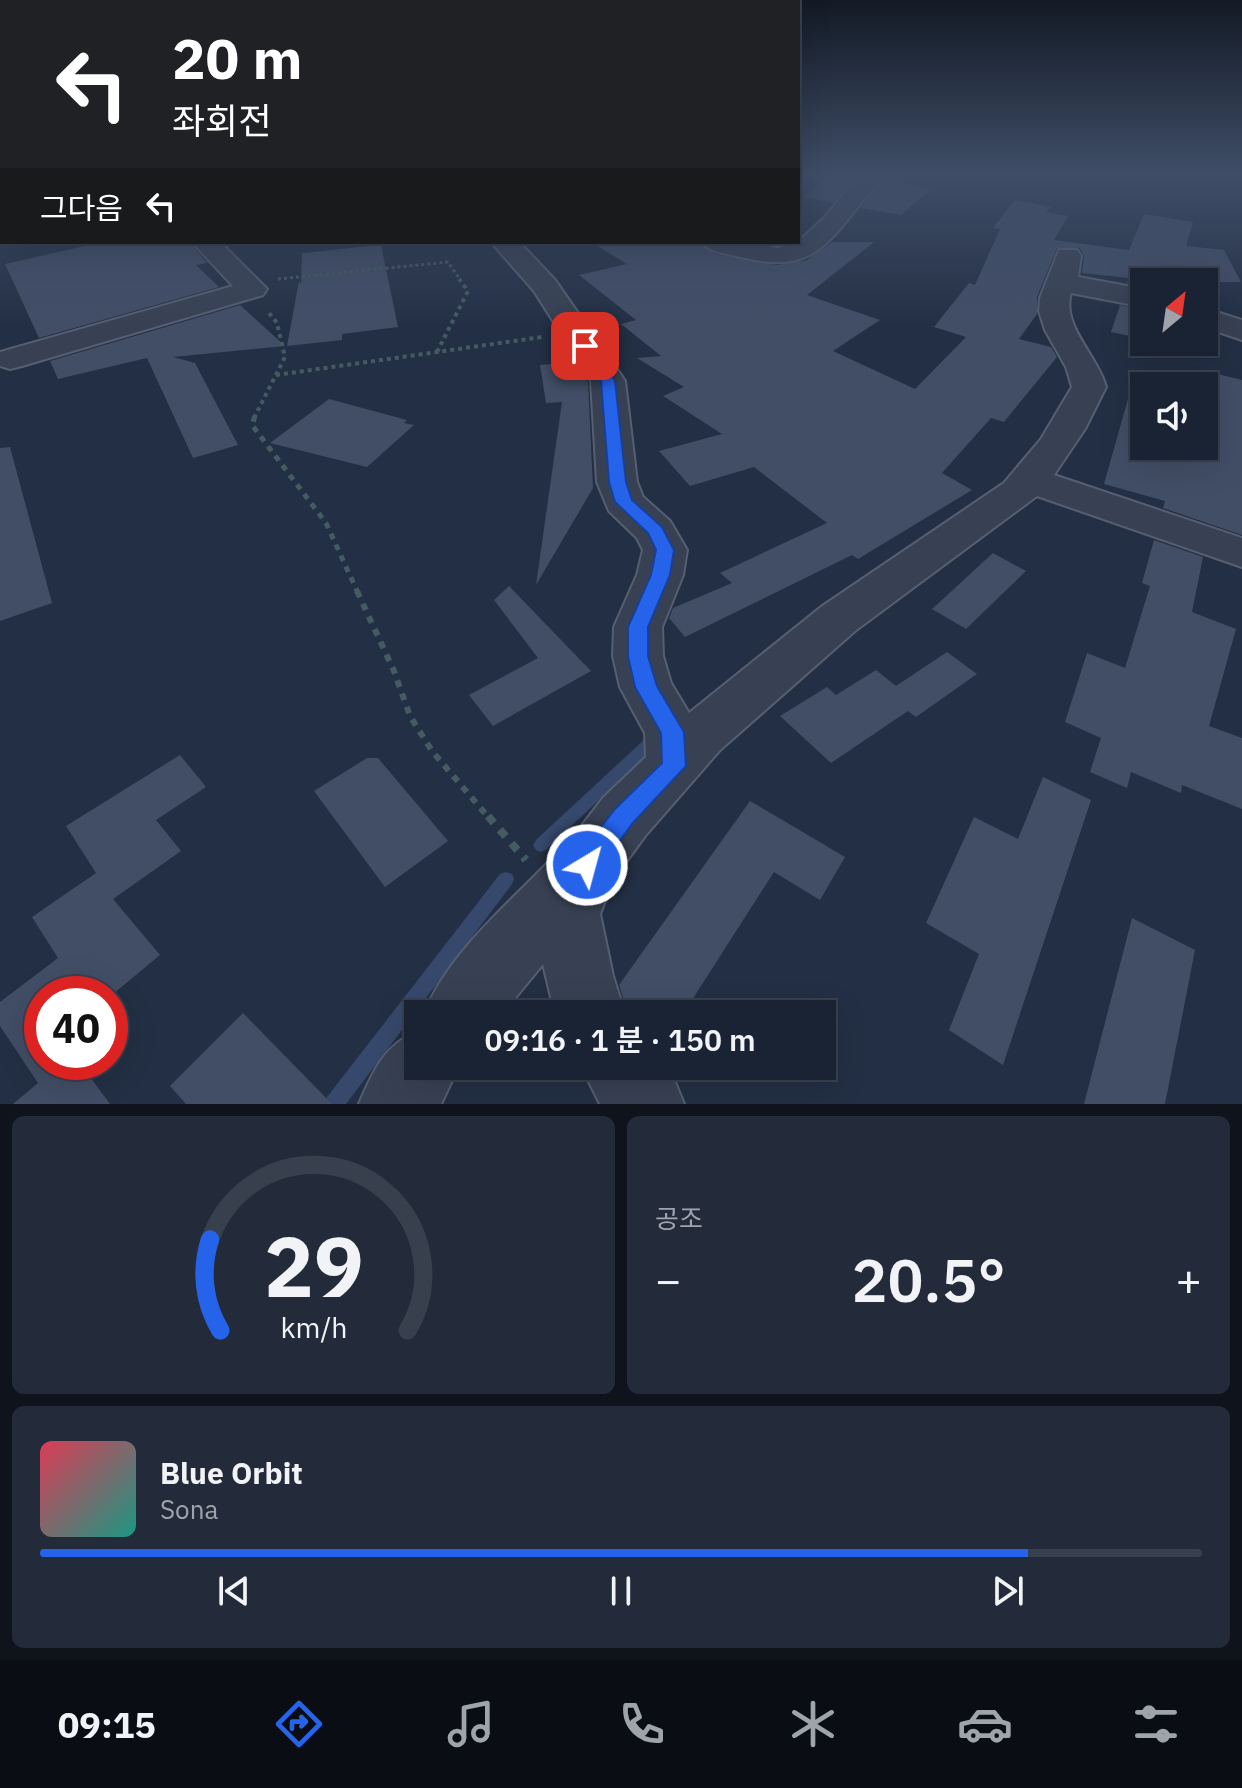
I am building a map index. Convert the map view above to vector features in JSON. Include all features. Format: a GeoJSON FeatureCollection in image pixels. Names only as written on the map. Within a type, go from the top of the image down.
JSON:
{"type":"FeatureCollection","features":[{"type":"Feature","properties":{"kind":"street"},"geometry":{"type":"LineString","coordinates":[[723,244],[765,255],[804,251],[814,246],[835,225]]}},
{"type":"Feature","properties":{"kind":"street"},"geometry":{"type":"LineString","coordinates":[[207,244],[249,285]]}},
{"type":"Feature","properties":{"kind":"street"},"geometry":{"type":"LineString","coordinates":[[506,244],[545,286],[608,381],[617,482],[624,502],[655,531],[665,550],[660,575],[638,627],[638,656],[646,687],[672,732],[674,766]]}},
{"type":"Feature","properties":{"kind":"street"},"geometry":{"type":"LineString","coordinates":[[470,1000],[624,817],[701,734],[838,619],[1018,492],[1030,480],[1071,422],[1089,387],[1078,354],[1055,315],[1053,303],[1066,270],[1130,294]]}},
{"type":"Feature","properties":{"kind":"street"},"geometry":{"type":"LineString","coordinates":[[3,353],[249,285]]}},
{"type":"Feature","properties":{"kind":"street"},"geometry":{"type":"LineString","coordinates":[[1218,322],[1242,331]]}},
{"type":"Feature","properties":{"kind":"street"},"geometry":{"type":"LineString","coordinates":[[1030,480],[1242,553]]}},
{"type":"Feature","properties":{"kind":"street"},"geometry":{"type":"LineString","coordinates":[[572,882],[568,914],[586,1000]]}},
{"type":"Feature","properties":{"kind":"street"},"geometry":{"type":"LineString","coordinates":[[397,1104],[413,1080]]}},
{"type":"Feature","properties":{"kind":"street"},"geometry":{"type":"LineString","coordinates":[[628,1080],[646,1104]]}},
{"type":"Feature","properties":{"kind":"path"},"geometry":{"type":"LineString","coordinates":[[437,352],[468,291],[456,279],[455,271],[448,262],[249,285],[277,323],[285,357],[252,425],[326,523],[394,671],[410,716],[432,751],[572,882]]}},
{"type":"Feature","properties":{"kind":"path"},"geometry":{"type":"LineString","coordinates":[[276,375],[575,332]]}},
{"type":"Feature","properties":{"kind":"building"},"geometry":{"type":"Polygon","coordinates":[[[996,225],[1063,225],[1054,240],[1129,250],[1140,225],[1192,225],[1186,246],[1224,250],[1241,282],[1218,282],[1218,268],[1130,268],[1130,284],[1127,283],[1129,278],[1082,273],[1084,256],[1080,248],[1057,248],[1037,297],[1037,314],[1019,339],[1051,347],[1057,357],[1004,422],[991,418],[942,473],[972,490],[858,559],[852,555],[685,637],[669,618],[673,608],[732,583],[720,573],[827,523],[754,467],[690,486],[659,451],[722,434],[663,396],[684,387],[637,358],[661,356],[621,324],[636,320],[579,275],[627,264],[594,244],[702,244],[716,254],[777,265],[807,260],[832,242],[874,242],[807,295],[880,320],[833,351],[915,389],[966,337],[934,327],[969,283],[975,285],[1000,229],[993,228],[996,225]]]}},
{"type":"Feature","properties":{"kind":"building"},"geometry":{"type":"Polygon","coordinates":[[[94,244],[191,244],[207,263],[196,265],[219,287],[39,338],[5,264],[94,244]]]}},
{"type":"Feature","properties":{"kind":"building"},"geometry":{"type":"Polygon","coordinates":[[[381,245],[398,327],[342,334],[342,340],[287,346],[299,281],[301,284],[302,253],[381,245]]]}},
{"type":"Feature","properties":{"kind":"building"},"geometry":{"type":"Polygon","coordinates":[[[240,305],[285,346],[173,357],[195,363],[238,445],[193,458],[147,358],[58,379],[50,361],[240,305]]]}},
{"type":"Feature","properties":{"kind":"building"},"geometry":{"type":"Polygon","coordinates":[[[1120,305],[1130,307],[1130,336],[1111,332],[1120,305]]]}},
{"type":"Feature","properties":{"kind":"building"},"geometry":{"type":"Polygon","coordinates":[[[570,353],[588,382],[593,488],[536,585],[562,402],[546,403],[540,365],[568,363],[570,353]]]}},
{"type":"Feature","properties":{"kind":"building"},"geometry":{"type":"Polygon","coordinates":[[[1218,374],[1242,380],[1242,535],[1163,508],[1165,501],[1104,484],[1130,392],[1130,460],[1218,460],[1218,374]]]}},
{"type":"Feature","properties":{"kind":"building"},"geometry":{"type":"Polygon","coordinates":[[[329,399],[407,420],[404,423],[414,425],[367,467],[270,443],[329,399]]]}},
{"type":"Feature","properties":{"kind":"building"},"geometry":{"type":"Polygon","coordinates":[[[10,447],[52,603],[0,621],[0,448],[10,447]]]}},
{"type":"Feature","properties":{"kind":"building"},"geometry":{"type":"Polygon","coordinates":[[[1154,540],[1203,557],[1192,612],[1236,629],[1209,726],[1242,738],[1242,809],[1182,785],[1181,793],[1131,772],[1127,788],[1090,772],[1101,738],[1065,722],[1087,653],[1125,668],[1150,586],[1142,583],[1154,540]]]}},
{"type":"Feature","properties":{"kind":"building"},"geometry":{"type":"Polygon","coordinates":[[[993,553],[1026,571],[966,629],[932,609],[993,553]]]}},
{"type":"Feature","properties":{"kind":"building"},"geometry":{"type":"Polygon","coordinates":[[[509,586],[591,671],[493,726],[469,695],[538,658],[494,600],[509,586]]]}},
{"type":"Feature","properties":{"kind":"building"},"geometry":{"type":"Polygon","coordinates":[[[947,652],[977,674],[916,717],[908,711],[831,763],[780,716],[827,687],[836,695],[876,670],[896,686],[947,652]]]}},
{"type":"Feature","properties":{"kind":"building"},"geometry":{"type":"Polygon","coordinates":[[[180,755],[206,787],[156,820],[181,851],[113,899],[160,955],[128,982],[128,976],[34,976],[58,958],[32,917],[96,873],[66,826],[180,755]]]}},
{"type":"Feature","properties":{"kind":"building"},"geometry":{"type":"Polygon","coordinates":[[[367,758],[378,758],[448,841],[385,887],[314,791],[367,758]]]}},
{"type":"Feature","properties":{"kind":"building"},"geometry":{"type":"Polygon","coordinates":[[[1043,777],[1091,800],[1003,1065],[949,1030],[979,954],[926,923],[974,817],[1018,839],[1043,777]]]}},
{"type":"Feature","properties":{"kind":"building"},"geometry":{"type":"Polygon","coordinates":[[[750,801],[845,857],[820,900],[774,872],[692,1000],[624,1000],[619,985],[750,801]]]}},
{"type":"Feature","properties":{"kind":"building"},"geometry":{"type":"Polygon","coordinates":[[[1132,918],[1195,950],[1165,1104],[1084,1104],[1132,918]]]}},
{"type":"Feature","properties":{"kind":"building"},"geometry":{"type":"Polygon","coordinates":[[[24,984],[24,1062],[0,1026],[0,1002],[24,984]]]}},
{"type":"Feature","properties":{"kind":"building"},"geometry":{"type":"Polygon","coordinates":[[[243,1013],[332,1104],[186,1104],[170,1086],[243,1013]]]}},
{"type":"Feature","properties":{"kind":"building"},"geometry":{"type":"Polygon","coordinates":[[[36,1080],[92,1080],[110,1104],[13,1104],[38,1083],[36,1080]]]}},
{"type":"Feature","properties":{"kind":"waterway"},"geometry":{"type":"LineString","coordinates":[[541,845],[652,741]]}},
{"type":"Feature","properties":{"kind":"waterway"},"geometry":{"type":"LineString","coordinates":[[334,1104],[506,879]]}},
{"type":"Feature","properties":{"kind":"route"},"geometry":{"type":"LineString","coordinates":[[585,346],[608,381],[617,482],[624,502],[655,531],[665,550],[660,575],[638,627],[638,656],[646,687],[672,732],[674,766],[624,817],[587,865]]}}]}
